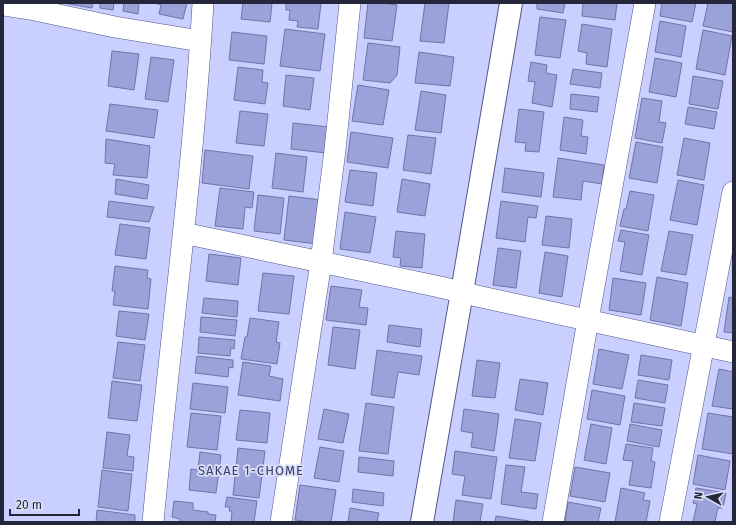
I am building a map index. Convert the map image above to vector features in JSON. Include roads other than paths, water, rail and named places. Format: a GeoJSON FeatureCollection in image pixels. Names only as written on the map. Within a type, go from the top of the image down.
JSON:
{"type":"FeatureCollection","features":[{"type":"Feature","properties":{"kind":"street"},"geometry":{"type":"LineString","coordinates":[[153,522],[159,451],[183,233],[203,3]]}},
{"type":"Feature","properties":{"kind":"street"},"geometry":{"type":"LineString","coordinates":[[281,522],[321,262],[335,150],[350,3]]}},
{"type":"Feature","properties":{"kind":"street"},"geometry":{"type":"LineString","coordinates":[[422,522],[512,3]]}},
{"type":"Feature","properties":{"kind":"street"},"geometry":{"type":"LineString","coordinates":[[553,522],[645,3]]}},
{"type":"Feature","properties":{"kind":"street"},"geometry":{"type":"LineString","coordinates":[[3,5],[36,7],[115,27],[200,42]]}},
{"type":"Feature","properties":{"kind":"street"},"geometry":{"type":"LineString","coordinates":[[670,522],[733,192]]}},
{"type":"Feature","properties":{"kind":"street"},"geometry":{"type":"LineString","coordinates":[[183,233],[440,287],[733,352]]}},
{"type":"Feature","properties":{"kind":"district","name":"SAKAE 1-CHOME"},"geometry":{"type":"Point","coordinates":[251,470]}}]}
